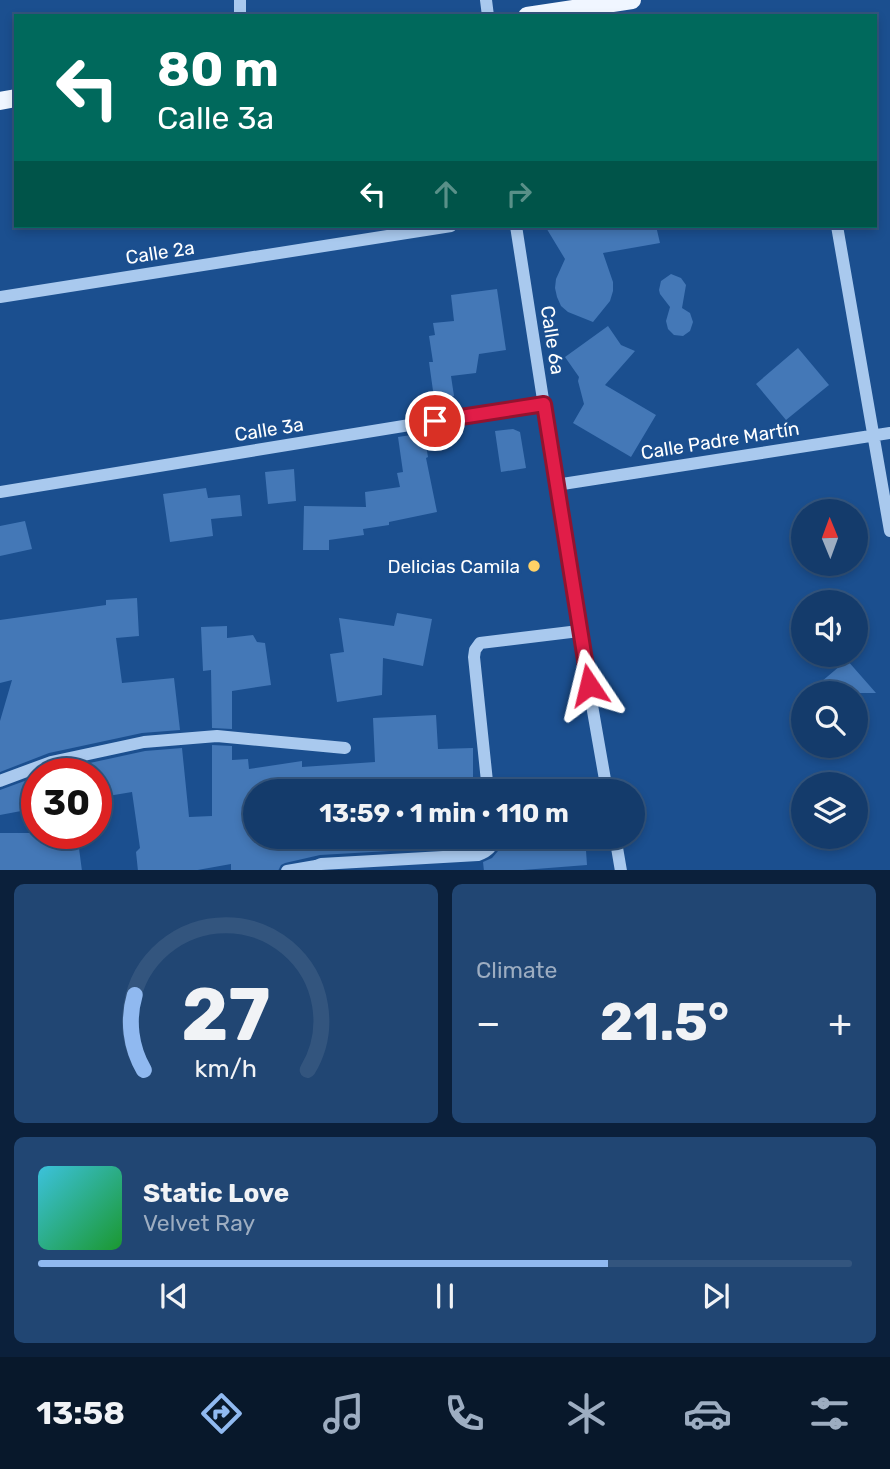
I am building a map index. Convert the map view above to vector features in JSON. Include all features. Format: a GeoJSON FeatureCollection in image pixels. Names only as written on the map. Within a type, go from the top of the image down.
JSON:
{"type":"FeatureCollection","features":[{"type":"Feature","properties":{"kind":"main road"},"geometry":{"type":"LineString","coordinates":[[538,14],[604,2],[632,0]]}},
{"type":"Feature","properties":{"kind":"street","name":"Calle 2a"},"geometry":{"type":"LineString","coordinates":[[0,297],[438,228]]}},
{"type":"Feature","properties":{"kind":"street","name":"Calle 6a"},"geometry":{"type":"LineString","coordinates":[[516,228],[605,779]]}},
{"type":"Feature","properties":{"kind":"street"},"geometry":{"type":"LineString","coordinates":[[837,228],[890,531]]}},
{"type":"Feature","properties":{"kind":"street","name":"Calle 3a"},"geometry":{"type":"LineString","coordinates":[[0,492],[544,404]]}},
{"type":"Feature","properties":{"kind":"street","name":"Calle Padre Martín"},"geometry":{"type":"LineString","coordinates":[[556,485],[890,433]]}},
{"type":"Feature","properties":{"kind":"street"},"geometry":{"type":"LineString","coordinates":[[487,779],[475,650],[480,643],[579,631]]}},
{"type":"Feature","properties":{"kind":"street"},"geometry":{"type":"LineString","coordinates":[[0,781],[51,762],[144,742],[216,736],[345,748]]}},
{"type":"Feature","properties":{"kind":"street"},"geometry":{"type":"LineString","coordinates":[[287,870],[321,864],[478,855],[489,849]]}},
{"type":"Feature","properties":{"kind":"street"},"geometry":{"type":"LineString","coordinates":[[617,849],[621,870]]}},
{"type":"Feature","properties":{"kind":"building"},"geometry":{"type":"Polygon","coordinates":[[[546,228],[656,228],[660,243],[603,253],[613,282],[613,291],[610,301],[593,322],[568,312],[557,297],[556,279],[565,259],[546,228]]]}},
{"type":"Feature","properties":{"kind":"building"},"geometry":{"type":"Polygon","coordinates":[[[671,274],[681,278],[686,285],[682,308],[690,313],[693,322],[690,331],[683,336],[674,335],[668,329],[666,321],[670,307],[659,290],[661,281],[671,274]]]}},
{"type":"Feature","properties":{"kind":"building"},"geometry":{"type":"Polygon","coordinates":[[[497,289],[506,350],[479,354],[476,373],[451,376],[454,396],[434,398],[429,362],[433,362],[429,336],[435,335],[433,323],[454,321],[451,295],[497,289]]]}},
{"type":"Feature","properties":{"kind":"building"},"geometry":{"type":"Polygon","coordinates":[[[608,326],[621,345],[635,351],[605,385],[656,415],[631,457],[573,423],[584,404],[579,377],[565,357],[608,326]]]}},
{"type":"Feature","properties":{"kind":"building"},"geometry":{"type":"Polygon","coordinates":[[[798,348],[829,385],[786,420],[756,384],[798,348]]]}},
{"type":"Feature","properties":{"kind":"building"},"geometry":{"type":"Polygon","coordinates":[[[513,429],[520,432],[526,468],[501,472],[495,431],[513,429]]]}},
{"type":"Feature","properties":{"kind":"building"},"geometry":{"type":"Polygon","coordinates":[[[424,433],[437,512],[363,529],[364,535],[329,540],[329,550],[303,550],[304,506],[366,507],[365,492],[400,487],[397,473],[403,472],[398,437],[424,433]]]}},
{"type":"Feature","properties":{"kind":"building"},"geometry":{"type":"Polygon","coordinates":[[[294,469],[296,501],[268,504],[265,472],[294,469]]]}},
{"type":"Feature","properties":{"kind":"building"},"geometry":{"type":"Polygon","coordinates":[[[206,488],[208,498],[240,495],[242,516],[211,519],[213,536],[170,542],[163,494],[206,488]]]}},
{"type":"Feature","properties":{"kind":"building"},"geometry":{"type":"Polygon","coordinates":[[[25,521],[32,549],[0,556],[0,526],[25,521]]]}},
{"type":"Feature","properties":{"kind":"building"},"geometry":{"type":"Polygon","coordinates":[[[137,598],[139,636],[116,638],[122,683],[174,678],[180,730],[142,733],[36,758],[21,758],[21,764],[0,772],[0,721],[12,680],[0,683],[0,620],[106,605],[106,600],[137,598]]]}},
{"type":"Feature","properties":{"kind":"building"},"geometry":{"type":"Polygon","coordinates":[[[397,613],[432,619],[423,666],[383,658],[382,695],[337,702],[330,654],[344,652],[339,618],[394,626],[397,613]]]}},
{"type":"Feature","properties":{"kind":"building"},"geometry":{"type":"Polygon","coordinates":[[[227,626],[227,638],[253,635],[257,642],[265,643],[271,685],[232,691],[232,729],[212,728],[211,670],[203,671],[201,627],[227,626]]]}},
{"type":"Feature","properties":{"kind":"building"},"geometry":{"type":"Polygon","coordinates":[[[839,667],[853,667],[865,681],[822,681],[839,667]]]}},
{"type":"Feature","properties":{"kind":"building"},"geometry":{"type":"Polygon","coordinates":[[[868,684],[876,693],[868,693],[868,684]]]}},
{"type":"Feature","properties":{"kind":"building"},"geometry":{"type":"Polygon","coordinates":[[[436,715],[438,749],[473,748],[473,779],[243,779],[243,849],[424,849],[320,855],[285,863],[278,870],[231,870],[231,864],[198,870],[138,870],[136,852],[140,848],[132,792],[112,795],[112,758],[145,751],[182,748],[189,817],[212,816],[212,745],[232,746],[232,760],[248,759],[249,769],[302,761],[302,767],[375,762],[373,718],[436,715]]]}},
{"type":"Feature","properties":{"kind":"building"},"geometry":{"type":"Polygon","coordinates":[[[21,782],[21,811],[0,815],[0,790],[21,782]]]}},
{"type":"Feature","properties":{"kind":"building"},"geometry":{"type":"Polygon","coordinates":[[[0,833],[21,833],[21,849],[79,849],[82,870],[0,870],[0,833]]]}},
{"type":"Feature","properties":{"kind":"building"},"geometry":{"type":"Polygon","coordinates":[[[499,849],[586,849],[587,865],[484,870],[483,862],[492,858],[499,849]]]}},
{"type":"Feature","properties":{"kind":"place","name":"Delicias Camila"},"geometry":{"type":"Point","coordinates":[534,566]}},
{"type":"Feature","properties":{"kind":"route"},"geometry":{"type":"LineString","coordinates":[[435,421],[544,404],[589,685]]}}]}
